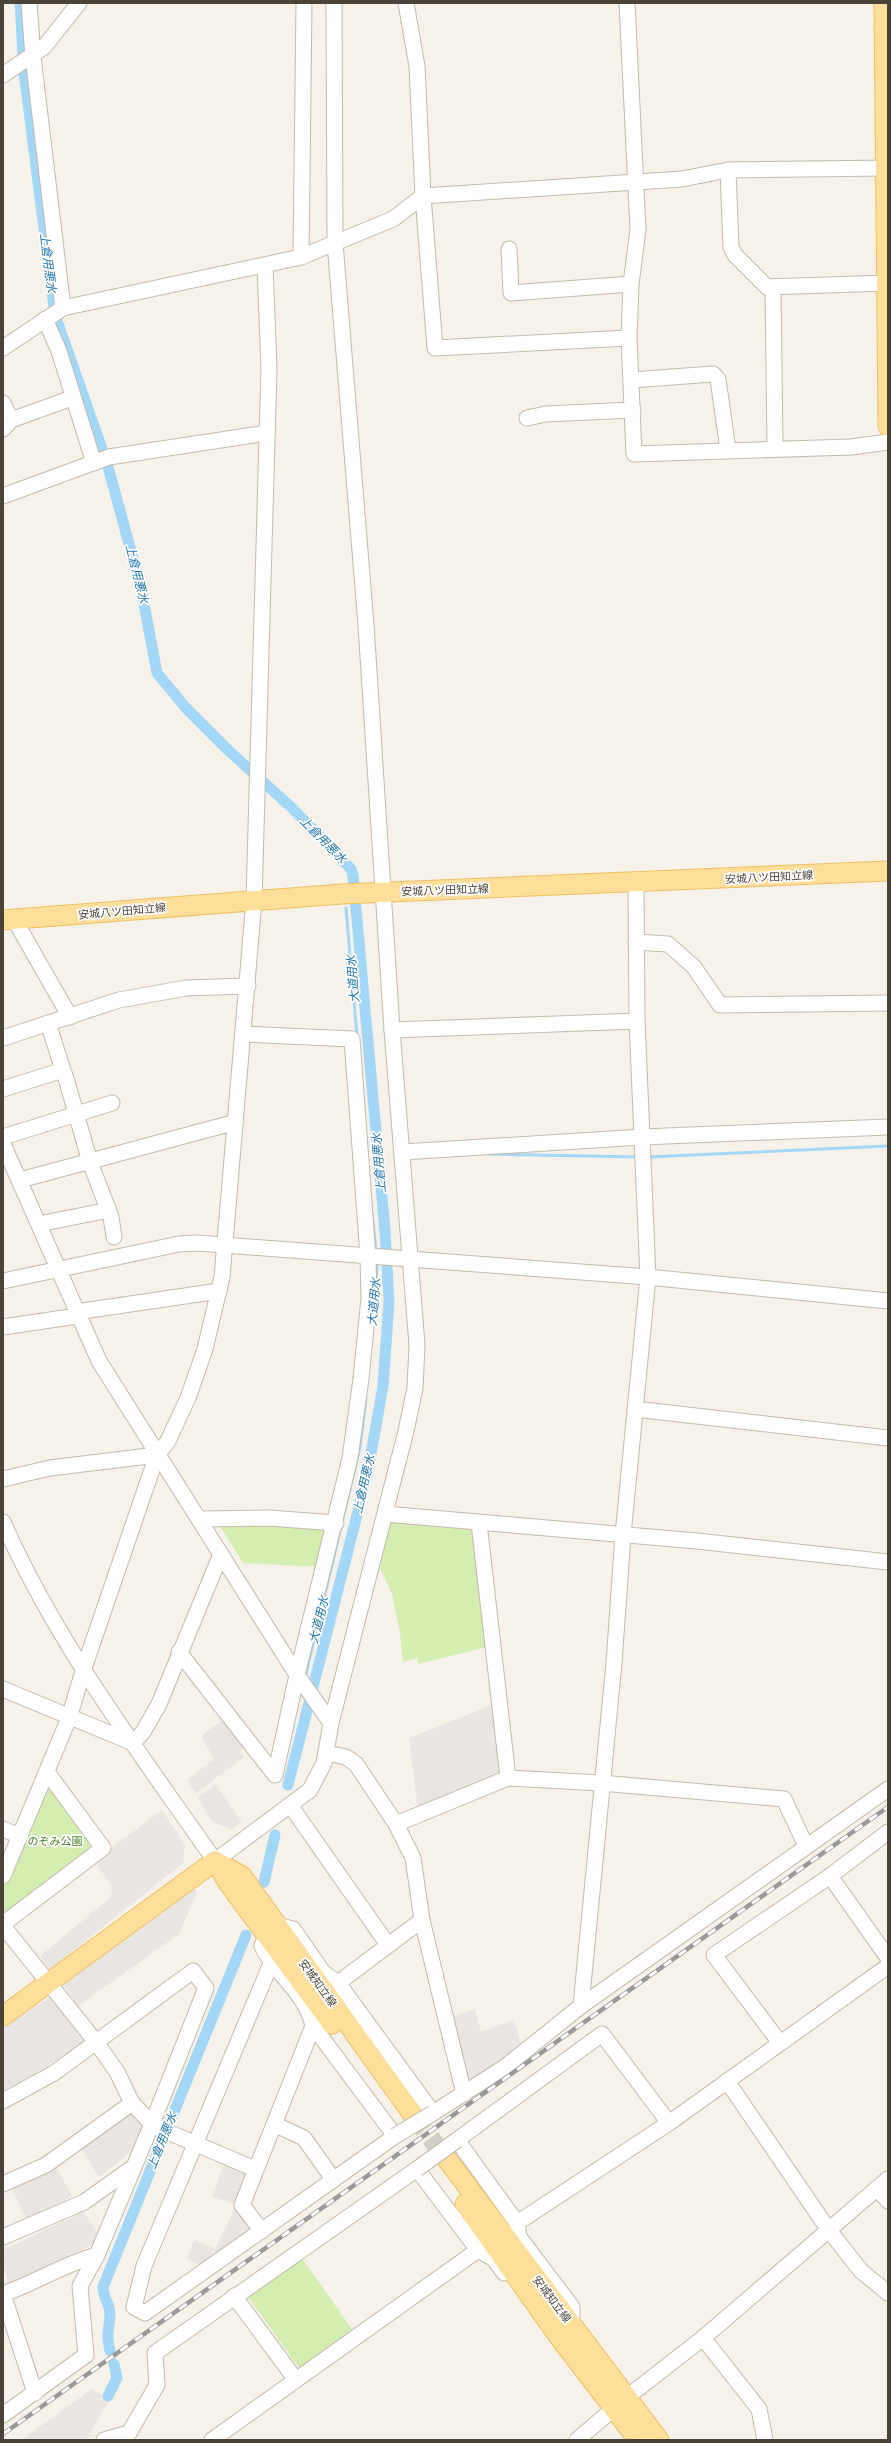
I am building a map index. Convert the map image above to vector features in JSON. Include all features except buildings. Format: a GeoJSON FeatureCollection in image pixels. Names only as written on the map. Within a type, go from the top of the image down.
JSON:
{"type":"FeatureCollection","features":[{"type":"Feature","properties":{"kind":"main road"},"geometry":{"type":"LineString","coordinates":[[884,3],[887,168],[888,426]]}},
{"type":"Feature","properties":{"kind":"main road","name":"安城八ツ田知立線"},"geometry":{"type":"LineString","coordinates":[[9,920],[342,894],[636,883],[888,871]]}},
{"type":"Feature","properties":{"kind":"main road"},"geometry":{"type":"LineString","coordinates":[[3,2016],[215,1861]]}},
{"type":"Feature","properties":{"kind":"main road","name":"安城知立線"},"geometry":{"type":"LineString","coordinates":[[215,1861],[272,1931],[405,2124]]}},
{"type":"Feature","properties":{"kind":"main road","name":"安城知立線"},"geometry":{"type":"LineString","coordinates":[[441,2161],[620,2403],[659,2440]]}},
{"type":"Feature","properties":{"kind":"main road","name":"安城知立線"},"geometry":{"type":"LineString","coordinates":[[620,2403],[638,2440]]}},
{"type":"Feature","properties":{"kind":"street"},"geometry":{"type":"LineString","coordinates":[[30,3],[26,60],[53,314],[59,351],[72,398],[101,460]]}},
{"type":"Feature","properties":{"kind":"street"},"geometry":{"type":"LineString","coordinates":[[3,75],[44,47],[79,3]]}},
{"type":"Feature","properties":{"kind":"street"},"geometry":{"type":"LineString","coordinates":[[302,257],[304,3]]}},
{"type":"Feature","properties":{"kind":"street"},"geometry":{"type":"LineString","coordinates":[[3,1522],[45,1608],[133,1743],[215,1861],[310,1790],[318,1778],[326,1752],[331,1723],[385,1514],[415,1388],[418,1345],[405,1259],[403,1152],[392,1030],[366,626],[335,243],[334,3]]}},
{"type":"Feature","properties":{"kind":"street"},"geometry":{"type":"LineString","coordinates":[[406,3],[417,66],[423,196],[435,348],[629,338]]}},
{"type":"Feature","properties":{"kind":"street"},"geometry":{"type":"LineString","coordinates":[[628,3],[638,230],[631,284],[629,338],[634,454],[856,447],[888,442]]}},
{"type":"Feature","properties":{"kind":"street"},"geometry":{"type":"LineString","coordinates":[[3,348],[53,314],[302,257],[393,219],[423,196],[682,179],[728,170],[887,168]]}},
{"type":"Feature","properties":{"kind":"street"},"geometry":{"type":"LineString","coordinates":[[728,170],[731,247],[735,255],[767,287],[888,284]]}},
{"type":"Feature","properties":{"kind":"street"},"geometry":{"type":"LineString","coordinates":[[509,249],[511,293],[631,284]]}},
{"type":"Feature","properties":{"kind":"street"},"geometry":{"type":"LineString","coordinates":[[3,1876],[69,1718],[84,1668],[157,1455],[168,1441],[188,1398],[205,1349],[219,1292],[244,1034],[254,900],[267,433],[268,369],[265,265]]}},
{"type":"Feature","properties":{"kind":"street"},"geometry":{"type":"LineString","coordinates":[[773,287],[775,449]]}},
{"type":"Feature","properties":{"kind":"street"},"geometry":{"type":"LineString","coordinates":[[631,380],[713,374],[718,379],[728,450]]}},
{"type":"Feature","properties":{"kind":"street"},"geometry":{"type":"LineString","coordinates":[[3,403],[7,425],[72,398]]}},
{"type":"Feature","properties":{"kind":"street"},"geometry":{"type":"LineString","coordinates":[[528,418],[546,414],[633,410]]}},
{"type":"Feature","properties":{"kind":"street"},"geometry":{"type":"LineString","coordinates":[[3,496],[101,460],[267,433]]}},
{"type":"Feature","properties":{"kind":"street"},"geometry":{"type":"LineString","coordinates":[[581,2006],[601,1783],[614,1663],[623,1535],[648,1277],[637,1020],[636,883]]}},
{"type":"Feature","properties":{"kind":"street"},"geometry":{"type":"LineString","coordinates":[[9,920],[70,1017]]}},
{"type":"Feature","properties":{"kind":"street"},"geometry":{"type":"LineString","coordinates":[[636,942],[668,944],[694,967],[720,1005],[888,1003]]}},
{"type":"Feature","properties":{"kind":"street"},"geometry":{"type":"LineString","coordinates":[[3,1038],[119,1000],[186,988],[248,986]]}},
{"type":"Feature","properties":{"kind":"street"},"geometry":{"type":"LineString","coordinates":[[392,1030],[637,1020]]}},
{"type":"Feature","properties":{"kind":"street"},"geometry":{"type":"LineString","coordinates":[[48,1023],[90,1162],[109,1210],[114,1237]]}},
{"type":"Feature","properties":{"kind":"street"},"geometry":{"type":"LineString","coordinates":[[179,1652],[275,1776],[303,1682],[350,1458],[362,1379],[369,1298],[370,1256],[352,1039],[244,1034]]}},
{"type":"Feature","properties":{"kind":"street"},"geometry":{"type":"LineString","coordinates":[[3,1089],[62,1070]]}},
{"type":"Feature","properties":{"kind":"street"},"geometry":{"type":"LineString","coordinates":[[3,1137],[112,1103]]}},
{"type":"Feature","properties":{"kind":"street"},"geometry":{"type":"LineString","coordinates":[[20,1180],[236,1122]]}},
{"type":"Feature","properties":{"kind":"street"},"geometry":{"type":"LineString","coordinates":[[403,1152],[642,1137],[888,1127]]}},
{"type":"Feature","properties":{"kind":"street"},"geometry":{"type":"LineString","coordinates":[[3,1144],[20,1180],[76,1314],[99,1361],[157,1455],[200,1519],[303,1682],[331,1723]]}},
{"type":"Feature","properties":{"kind":"street"},"geometry":{"type":"LineString","coordinates":[[38,1224],[109,1210]]}},
{"type":"Feature","properties":{"kind":"street"},"geometry":{"type":"LineString","coordinates":[[3,1281],[179,1244],[224,1244],[648,1277],[888,1301]]}},
{"type":"Feature","properties":{"kind":"street"},"geometry":{"type":"LineString","coordinates":[[3,1328],[76,1314],[219,1292]]}},
{"type":"Feature","properties":{"kind":"street"},"geometry":{"type":"LineString","coordinates":[[635,1409],[888,1438]]}},
{"type":"Feature","properties":{"kind":"street"},"geometry":{"type":"LineString","coordinates":[[3,1479],[50,1468],[157,1455]]}},
{"type":"Feature","properties":{"kind":"street"},"geometry":{"type":"LineString","coordinates":[[385,1514],[697,1541],[888,1562]]}},
{"type":"Feature","properties":{"kind":"street"},"geometry":{"type":"LineString","coordinates":[[200,1519],[269,1518],[336,1523]]}},
{"type":"Feature","properties":{"kind":"street"},"geometry":{"type":"LineString","coordinates":[[479,1523],[508,1778]]}},
{"type":"Feature","properties":{"kind":"street"},"geometry":{"type":"LineString","coordinates":[[133,1743],[143,1732],[159,1704],[179,1652],[221,1554]]}},
{"type":"Feature","properties":{"kind":"street"},"geometry":{"type":"LineString","coordinates":[[3,1689],[69,1718],[133,1743]]}},
{"type":"Feature","properties":{"kind":"street"},"geometry":{"type":"LineString","coordinates":[[326,1752],[346,1757],[356,1764],[396,1824],[413,1858],[422,1920],[464,2094]]}},
{"type":"Feature","properties":{"kind":"street"},"geometry":{"type":"LineString","coordinates":[[47,1772],[103,1848],[3,1925],[96,2042],[117,2072],[132,2103],[153,2125],[194,2144],[255,2169]]}},
{"type":"Feature","properties":{"kind":"street"},"geometry":{"type":"LineString","coordinates":[[396,1824],[508,1778],[601,1783],[784,1799],[806,1846]]}},
{"type":"Feature","properties":{"kind":"street"},"geometry":{"type":"LineString","coordinates":[[272,1961],[144,2266],[134,2307],[145,2313],[262,2231],[405,2124],[433,2113],[504,2068],[581,2006],[888,1789]]}},
{"type":"Feature","properties":{"kind":"street"},"geometry":{"type":"LineString","coordinates":[[290,1805],[388,1945]]}},
{"type":"Feature","properties":{"kind":"street"},"geometry":{"type":"LineString","coordinates":[[3,1829],[20,1836]]}},
{"type":"Feature","properties":{"kind":"street"},"geometry":{"type":"LineString","coordinates":[[780,2043],[714,1955],[830,1876],[888,1832]]}},
{"type":"Feature","properties":{"kind":"street"},"geometry":{"type":"LineString","coordinates":[[830,1876],[888,1958]]}},
{"type":"Feature","properties":{"kind":"street"},"geometry":{"type":"LineString","coordinates":[[338,1983],[422,1920]]}},
{"type":"Feature","properties":{"kind":"street"},"geometry":{"type":"LineString","coordinates":[[405,2124],[313,2026],[310,2011],[262,1946],[272,1931],[293,1929],[324,1972],[338,1983],[433,2113]]}},
{"type":"Feature","properties":{"kind":"street"},"geometry":{"type":"LineString","coordinates":[[517,2223],[669,2123],[888,1966]]}},
{"type":"Feature","properties":{"kind":"street"},"geometry":{"type":"LineString","coordinates":[[3,2101],[54,2073],[193,1971],[206,1988],[153,2125],[132,2168],[96,2255],[80,2286],[86,2355],[3,2415]]}},
{"type":"Feature","properties":{"kind":"street"},"geometry":{"type":"LineString","coordinates":[[262,2231],[242,2205],[313,2026]]}},
{"type":"Feature","properties":{"kind":"street"},"geometry":{"type":"LineString","coordinates":[[104,2440],[129,2433],[157,2385],[155,2353],[457,2140],[602,2034],[669,2123]]}},
{"type":"Feature","properties":{"kind":"street"},"geometry":{"type":"LineString","coordinates":[[727,2081],[828,2229],[861,2271],[888,2294]]}},
{"type":"Feature","properties":{"kind":"street"},"geometry":{"type":"LineString","coordinates":[[3,2184],[46,2165],[132,2103]]}},
{"type":"Feature","properties":{"kind":"street"},"geometry":{"type":"LineString","coordinates":[[274,2124],[304,2138],[333,2179]]}},
{"type":"Feature","properties":{"kind":"street"},"geometry":{"type":"LineString","coordinates":[[417,2168],[478,2250],[494,2259],[543,2331],[566,2332],[572,2307],[519,2237],[517,2223],[457,2140]]}},
{"type":"Feature","properties":{"kind":"street"},"geometry":{"type":"LineString","coordinates":[[3,2238],[84,2202],[132,2168]]}},
{"type":"Feature","properties":{"kind":"street"},"geometry":{"type":"LineString","coordinates":[[577,2440],[620,2403],[703,2338],[883,2183],[888,2201]]}},
{"type":"Feature","properties":{"kind":"street"},"geometry":{"type":"LineString","coordinates":[[212,2440],[478,2250]]}},
{"type":"Feature","properties":{"kind":"street"},"geometry":{"type":"LineString","coordinates":[[35,2393],[3,2294],[21,2288],[72,2262],[96,2255]]}},
{"type":"Feature","properties":{"kind":"street"},"geometry":{"type":"LineString","coordinates":[[234,2296],[296,2380]]}},
{"type":"Feature","properties":{"kind":"street"},"geometry":{"type":"LineString","coordinates":[[703,2338],[759,2409],[765,2440]]}},
{"type":"Feature","properties":{"kind":"green space"},"geometry":{"type":"Polygon","coordinates":[[[390,1520],[474,1528],[488,1647],[418,1664],[417,1658],[403,1662],[400,1633],[392,1594],[380,1568],[390,1520]]]}},
{"type":"Feature","properties":{"kind":"green space"},"geometry":{"type":"Polygon","coordinates":[[[217,1521],[325,1529],[318,1567],[243,1563],[217,1521]]]}},
{"type":"Feature","properties":{"kind":"green space","name":"のぞみ公園"},"geometry":{"type":"Polygon","coordinates":[[[46,1783],[96,1843],[95,1851],[3,1915],[3,1885],[46,1783]]]}},
{"type":"Feature","properties":{"kind":"green space"},"geometry":{"type":"Polygon","coordinates":[[[301,2257],[352,2329],[300,2369],[248,2297],[301,2257]]]}},
{"type":"Feature","properties":{"kind":"shaded area"},"geometry":{"type":"Polygon","coordinates":[[[495,1704],[503,1772],[418,1809],[409,1738],[495,1704]]]}},
{"type":"Feature","properties":{"kind":"shaded area"},"geometry":{"type":"Polygon","coordinates":[[[228,1716],[247,1745],[240,1750],[244,1757],[196,1793],[187,1780],[214,1759],[201,1736],[228,1716]]]}},
{"type":"Feature","properties":{"kind":"shaded area"},"geometry":{"type":"Polygon","coordinates":[[[215,1784],[242,1822],[232,1829],[212,1822],[198,1798],[215,1784]]]}},
{"type":"Feature","properties":{"kind":"shaded area"},"geometry":{"type":"Polygon","coordinates":[[[162,1810],[185,1845],[183,1863],[50,1969],[40,1956],[111,1897],[112,1886],[94,1861],[162,1810]]]}},
{"type":"Feature","properties":{"kind":"shaded area"},"geometry":{"type":"Polygon","coordinates":[[[192,1887],[197,1892],[179,1934],[78,2006],[63,1984],[192,1887]]]}},
{"type":"Feature","properties":{"kind":"shaded area"},"geometry":{"type":"Polygon","coordinates":[[[54,1995],[87,2041],[18,2084],[3,2090],[3,2026],[54,1995]]]}},
{"type":"Feature","properties":{"kind":"shaded area"},"geometry":{"type":"Polygon","coordinates":[[[475,2009],[481,2032],[514,2020],[522,2047],[498,2067],[467,2080],[453,2016],[475,2009]]]}},
{"type":"Feature","properties":{"kind":"shaded area"},"geometry":{"type":"Polygon","coordinates":[[[134,2109],[146,2123],[136,2148],[99,2177],[81,2148],[134,2109]]]}},
{"type":"Feature","properties":{"kind":"shaded area"},"geometry":{"type":"Polygon","coordinates":[[[225,2162],[247,2173],[234,2204],[212,2196],[225,2162]]]}},
{"type":"Feature","properties":{"kind":"shaded area"},"geometry":{"type":"Polygon","coordinates":[[[56,2167],[72,2196],[26,2221],[12,2187],[56,2167]]]}},
{"type":"Feature","properties":{"kind":"shaded area"},"geometry":{"type":"Polygon","coordinates":[[[235,2208],[253,2232],[205,2268],[187,2259],[194,2240],[215,2249],[235,2208]]]}},
{"type":"Feature","properties":{"kind":"shaded area"},"geometry":{"type":"Polygon","coordinates":[[[83,2212],[99,2234],[94,2244],[8,2284],[3,2264],[3,2250],[83,2212]]]}},
{"type":"Feature","properties":{"kind":"shaded area"},"geometry":{"type":"Polygon","coordinates":[[[92,2389],[110,2399],[86,2440],[21,2440],[92,2389]]]}},
{"type":"Feature","properties":{"kind":"waterway","name":"上倉用悪水"},"geometry":{"type":"LineString","coordinates":[[20,3],[24,72],[55,315],[107,463],[141,588],[157,673],[186,708],[228,750],[292,808],[351,869],[353,875],[385,1231],[389,1302],[383,1386],[367,1476],[288,1785]]}},
{"type":"Feature","properties":{"kind":"waterway","name":"大道用水"},"geometry":{"type":"LineString","coordinates":[[346,908],[357,1036]]}},
{"type":"Feature","properties":{"kind":"waterway"},"geometry":{"type":"LineString","coordinates":[[648,1157],[888,1146]]}},
{"type":"Feature","properties":{"kind":"waterway"},"geometry":{"type":"LineString","coordinates":[[488,1154],[638,1157]]}},
{"type":"Feature","properties":{"kind":"waterway","name":"大道用水"},"geometry":{"type":"LineString","coordinates":[[372,1213],[376,1251]]}},
{"type":"Feature","properties":{"kind":"waterway","name":"大道用水"},"geometry":{"type":"LineString","coordinates":[[376,1293],[377,1261]]}},
{"type":"Feature","properties":{"kind":"waterway","name":"大道用水"},"geometry":{"type":"LineString","coordinates":[[305,1678],[360,1447],[366,1398]]}},
{"type":"Feature","properties":{"kind":"waterway","name":"上倉用悪水"},"geometry":{"type":"LineString","coordinates":[[264,1882],[275,1835]]}},
{"type":"Feature","properties":{"kind":"waterway","name":"上倉用悪水"},"geometry":{"type":"LineString","coordinates":[[110,2351],[108,2336],[110,2311],[103,2287],[246,1935]]}},
{"type":"Feature","properties":{"kind":"waterway","name":"上倉用悪水"},"geometry":{"type":"LineString","coordinates":[[108,2396],[117,2378],[114,2364]]}},
{"type":"Feature","properties":{"kind":"tunnel"},"geometry":{"type":"LineString","coordinates":[[413,2115],[446,2158]]}},
{"type":"Feature","properties":{"kind":"railway"},"geometry":{"type":"LineString","coordinates":[[3,2434],[888,1807]]}}]}
